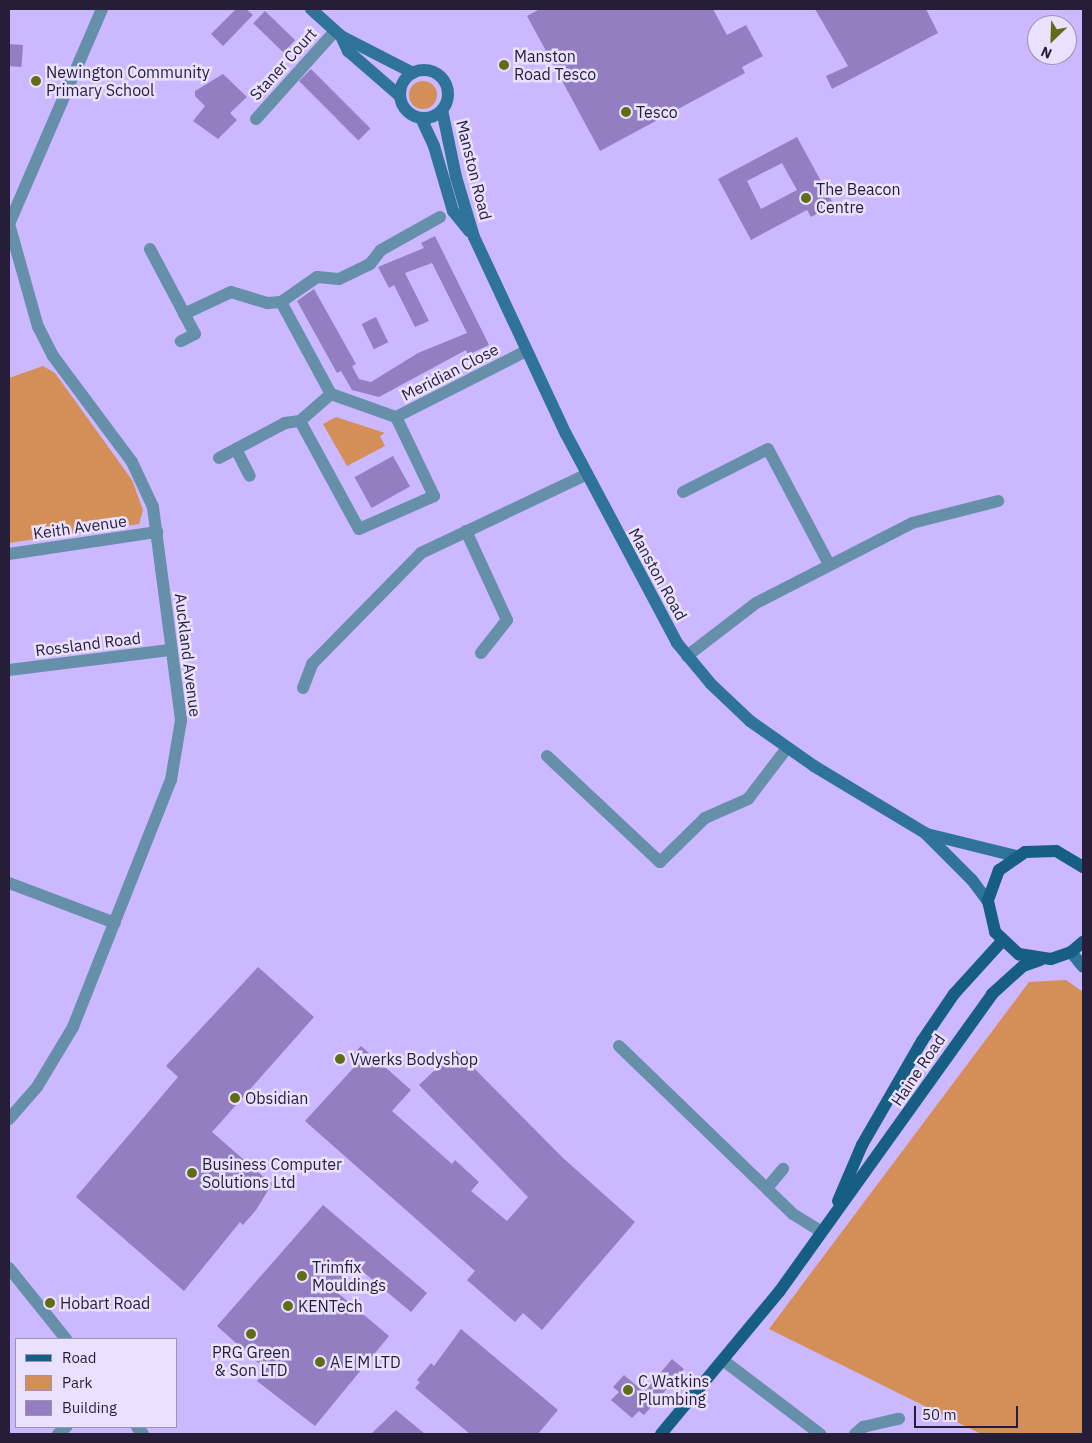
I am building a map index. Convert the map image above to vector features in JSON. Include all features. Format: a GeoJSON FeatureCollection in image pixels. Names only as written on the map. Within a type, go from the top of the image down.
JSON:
{"type":"FeatureCollection","features":[{"type":"Feature","properties":{"kind":"main road","name":"Manston Road"},"geometry":{"type":"LineString","coordinates":[[312,9],[338,34],[348,51],[400,96],[406,111],[421,118],[434,146],[453,211],[474,237]]}},
{"type":"Feature","properties":{"kind":"main road","name":"Manston Road"},"geometry":{"type":"LineString","coordinates":[[338,34],[414,73],[429,71],[444,82],[448,94],[442,110],[456,177],[474,237],[526,352],[624,549],[687,656],[730,703],[787,748],[925,833],[972,880],[988,901]]}},
{"type":"Feature","properties":{"kind":"main road"},"geometry":{"type":"LineString","coordinates":[[400,96],[403,82],[414,73]]}},
{"type":"Feature","properties":{"kind":"main road","name":"Manston Road"},"geometry":{"type":"LineString","coordinates":[[421,118],[442,110]]}},
{"type":"Feature","properties":{"kind":"main road","name":"Manston Road"},"geometry":{"type":"LineString","coordinates":[[925,833],[1016,856]]}},
{"type":"Feature","properties":{"kind":"main road"},"geometry":{"type":"LineString","coordinates":[[1040,960],[1019,954],[1002,941],[991,923],[988,901],[993,880],[1016,856],[1046,849],[1081,859]]}},
{"type":"Feature","properties":{"kind":"main road","name":"Haine Road"},"geometry":{"type":"LineString","coordinates":[[833,1212],[862,1144],[922,1041],[954,994],[1002,941]]}},
{"type":"Feature","properties":{"kind":"main road"},"geometry":{"type":"LineString","coordinates":[[1083,942],[1071,952],[1083,967]]}},
{"type":"Feature","properties":{"kind":"main road","name":"Haine Road"},"geometry":{"type":"LineString","coordinates":[[661,1434],[724,1361],[779,1292],[833,1212],[871,1168],[992,994],[1023,966],[1071,952]]}},
{"type":"Feature","properties":{"kind":"street"},"geometry":{"type":"LineString","coordinates":[[9,224],[102,9]]}},
{"type":"Feature","properties":{"kind":"street","name":"Staner Court"},"geometry":{"type":"LineString","coordinates":[[256,118],[338,34]]}},
{"type":"Feature","properties":{"kind":"street"},"geometry":{"type":"LineString","coordinates":[[184,314],[231,292],[267,303],[281,302],[316,277],[339,279],[370,264],[381,250],[440,217]]}},
{"type":"Feature","properties":{"kind":"street","name":"Auckland Avenue"},"geometry":{"type":"LineString","coordinates":[[9,224],[38,327],[53,356],[132,462],[153,507],[170,650],[181,720],[180,748],[171,780],[73,1027],[37,1087],[9,1119]]}},
{"type":"Feature","properties":{"kind":"street"},"geometry":{"type":"LineString","coordinates":[[150,249],[195,334],[181,341]]}},
{"type":"Feature","properties":{"kind":"street"},"geometry":{"type":"LineString","coordinates":[[219,458],[285,423],[300,421],[331,394],[281,302]]}},
{"type":"Feature","properties":{"kind":"street","name":"Meridian Close"},"geometry":{"type":"LineString","coordinates":[[331,394],[396,417],[526,352]]}},
{"type":"Feature","properties":{"kind":"street"},"geometry":{"type":"LineString","coordinates":[[300,421],[359,529],[434,496],[396,417]]}},
{"type":"Feature","properties":{"kind":"street"},"geometry":{"type":"LineString","coordinates":[[236,449],[250,476]]}},
{"type":"Feature","properties":{"kind":"street"},"geometry":{"type":"LineString","coordinates":[[683,492],[768,449],[829,564]]}},
{"type":"Feature","properties":{"kind":"street"},"geometry":{"type":"LineString","coordinates":[[303,688],[312,664],[421,553],[587,474]]}},
{"type":"Feature","properties":{"kind":"street"},"geometry":{"type":"LineString","coordinates":[[687,656],[756,603],[829,564],[912,523],[998,501]]}},
{"type":"Feature","properties":{"kind":"street"},"geometry":{"type":"LineString","coordinates":[[466,531],[507,620],[481,653]]}},
{"type":"Feature","properties":{"kind":"street","name":"Keith Avenue"},"geometry":{"type":"LineString","coordinates":[[9,554],[157,532]]}},
{"type":"Feature","properties":{"kind":"street","name":"Rossland Road"},"geometry":{"type":"LineString","coordinates":[[9,670],[170,650]]}},
{"type":"Feature","properties":{"kind":"street"},"geometry":{"type":"LineString","coordinates":[[547,756],[660,862],[705,818],[748,799],[787,748]]}},
{"type":"Feature","properties":{"kind":"street"},"geometry":{"type":"LineString","coordinates":[[9,883],[115,923]]}},
{"type":"Feature","properties":{"kind":"street"},"geometry":{"type":"LineString","coordinates":[[619,1046],[793,1214],[820,1232]]}},
{"type":"Feature","properties":{"kind":"street"},"geometry":{"type":"LineString","coordinates":[[767,1188],[783,1169]]}},
{"type":"Feature","properties":{"kind":"street"},"geometry":{"type":"LineString","coordinates":[[9,1268],[65,1338]]}},
{"type":"Feature","properties":{"kind":"street"},"geometry":{"type":"LineString","coordinates":[[724,1361],[820,1434]]}},
{"type":"Feature","properties":{"kind":"street"},"geometry":{"type":"LineString","coordinates":[[855,1434],[863,1427],[899,1420]]}},
{"type":"Feature","properties":{"kind":"green space"},"geometry":{"type":"Polygon","coordinates":[[[423,81],[433,85],[437,95],[433,105],[423,109],[413,105],[409,95],[413,85],[423,81]]]}},
{"type":"Feature","properties":{"kind":"green space"},"geometry":{"type":"Polygon","coordinates":[[[43,366],[55,373],[132,480],[143,510],[139,524],[9,543],[9,378],[43,366]]]}},
{"type":"Feature","properties":{"kind":"green space"},"geometry":{"type":"Polygon","coordinates":[[[336,417],[385,433],[380,436],[385,446],[347,466],[323,424],[336,417]]]}},
{"type":"Feature","properties":{"kind":"green space"},"geometry":{"type":"Polygon","coordinates":[[[1066,980],[1083,992],[1083,1434],[981,1434],[769,1329],[1029,982],[1066,980]]]}},
{"type":"Feature","properties":{"kind":"building"},"geometry":{"type":"Polygon","coordinates":[[[236,9],[246,9],[253,15],[223,46],[211,34],[236,9]]]}},
{"type":"Feature","properties":{"kind":"building","name":"Tesco"},"geometry":{"type":"Polygon","coordinates":[[[540,9],[713,9],[727,35],[746,25],[763,56],[742,67],[745,73],[600,151],[527,16],[540,9]]]}},
{"type":"Feature","properties":{"kind":"building"},"geometry":{"type":"Polygon","coordinates":[[[815,9],[926,9],[938,33],[832,89],[826,76],[848,66],[815,9]]]}},
{"type":"Feature","properties":{"kind":"building"},"geometry":{"type":"Polygon","coordinates":[[[265,11],[295,40],[283,52],[253,23],[265,11]]]}},
{"type":"Feature","properties":{"kind":"building"},"geometry":{"type":"Polygon","coordinates":[[[9,44],[23,45],[21,67],[9,66],[9,44]]]}},
{"type":"Feature","properties":{"kind":"building"},"geometry":{"type":"Polygon","coordinates":[[[311,69],[370,128],[358,140],[299,81],[311,69]]]}},
{"type":"Feature","properties":{"kind":"building"},"geometry":{"type":"Polygon","coordinates":[[[223,74],[247,97],[230,113],[237,120],[218,139],[193,121],[205,106],[195,96],[195,91],[223,74]]]}},
{"type":"Feature","properties":{"kind":"building","name":"The Beacon Centre"},"geometry":{"type":"Polygon","coordinates":[[[797,137],[834,205],[811,217],[807,210],[751,240],[718,179],[797,137]],[[782,163],[747,181],[761,209],[797,190],[782,163]]]}},
{"type":"Feature","properties":{"kind":"building"},"geometry":{"type":"Polygon","coordinates":[[[435,236],[489,345],[468,355],[466,350],[379,397],[352,390],[341,371],[337,373],[297,301],[314,289],[356,364],[352,366],[359,379],[371,382],[418,353],[467,333],[432,263],[405,273],[429,321],[415,327],[394,285],[389,288],[378,267],[424,248],[421,243],[435,236]]]}},
{"type":"Feature","properties":{"kind":"building"},"geometry":{"type":"Polygon","coordinates":[[[376,317],[388,342],[374,349],[362,324],[376,317]]]}},
{"type":"Feature","properties":{"kind":"building"},"geometry":{"type":"Polygon","coordinates":[[[393,456],[410,487],[371,508],[355,477],[393,456]]]}},
{"type":"Feature","properties":{"kind":"building"},"geometry":{"type":"Polygon","coordinates":[[[258,967],[314,1017],[212,1132],[272,1184],[256,1210],[243,1225],[240,1222],[184,1291],[76,1197],[178,1077],[166,1066],[258,967]]]}},
{"type":"Feature","properties":{"kind":"building"},"geometry":{"type":"Polygon","coordinates":[[[361,1046],[411,1090],[392,1111],[452,1164],[455,1160],[479,1182],[471,1191],[507,1221],[528,1197],[419,1085],[456,1050],[563,1158],[635,1222],[542,1330],[523,1313],[515,1322],[467,1280],[475,1271],[305,1121],[358,1063],[351,1056],[361,1046]]]}},
{"type":"Feature","properties":{"kind":"building"},"geometry":{"type":"Polygon","coordinates":[[[323,1205],[427,1293],[411,1312],[355,1265],[333,1289],[389,1336],[315,1426],[257,1381],[266,1370],[217,1326],[323,1205]]]}},
{"type":"Feature","properties":{"kind":"building"},"geometry":{"type":"Polygon","coordinates":[[[461,1329],[558,1410],[538,1434],[470,1434],[415,1388],[420,1382],[417,1380],[431,1363],[434,1366],[461,1329]]]}},
{"type":"Feature","properties":{"kind":"building","name":"C Watkins Plumbing"},"geometry":{"type":"Polygon","coordinates":[[[672,1359],[684,1369],[644,1415],[639,1411],[632,1418],[611,1400],[619,1392],[613,1387],[624,1375],[644,1392],[672,1359]]]}},
{"type":"Feature","properties":{"kind":"building"},"geometry":{"type":"Polygon","coordinates":[[[396,1410],[425,1434],[371,1434],[396,1410]]]}},
{"type":"Feature","properties":{"kind":"place","name":"Manston Road Tesco"},"geometry":{"type":"Point","coordinates":[504,65]}},
{"type":"Feature","properties":{"kind":"place","name":"Newington Community Primary School"},"geometry":{"type":"Point","coordinates":[36,81]}},
{"type":"Feature","properties":{"kind":"place","name":"Tesco"},"geometry":{"type":"Point","coordinates":[626,112]}},
{"type":"Feature","properties":{"kind":"place","name":"The Beacon Centre"},"geometry":{"type":"Point","coordinates":[806,198]}},
{"type":"Feature","properties":{"kind":"place","name":"Vwerks Bodyshop"},"geometry":{"type":"Point","coordinates":[340,1059]}},
{"type":"Feature","properties":{"kind":"place","name":"Obsidian"},"geometry":{"type":"Point","coordinates":[235,1098]}},
{"type":"Feature","properties":{"kind":"place","name":"Business Computer Solutions Ltd"},"geometry":{"type":"Point","coordinates":[192,1173]}},
{"type":"Feature","properties":{"kind":"place","name":"Trimfix Mouldings"},"geometry":{"type":"Point","coordinates":[302,1276]}},
{"type":"Feature","properties":{"kind":"place","name":"Hobart Road"},"geometry":{"type":"Point","coordinates":[50,1303]}},
{"type":"Feature","properties":{"kind":"place","name":"KENTech"},"geometry":{"type":"Point","coordinates":[288,1306]}},
{"type":"Feature","properties":{"kind":"place","name":"PRG Green & Son LTD"},"geometry":{"type":"Point","coordinates":[251,1334]}},
{"type":"Feature","properties":{"kind":"place","name":"A E M LTD"},"geometry":{"type":"Point","coordinates":[320,1362]}},
{"type":"Feature","properties":{"kind":"place","name":"C Watkins Plumbing"},"geometry":{"type":"Point","coordinates":[628,1390]}}]}
